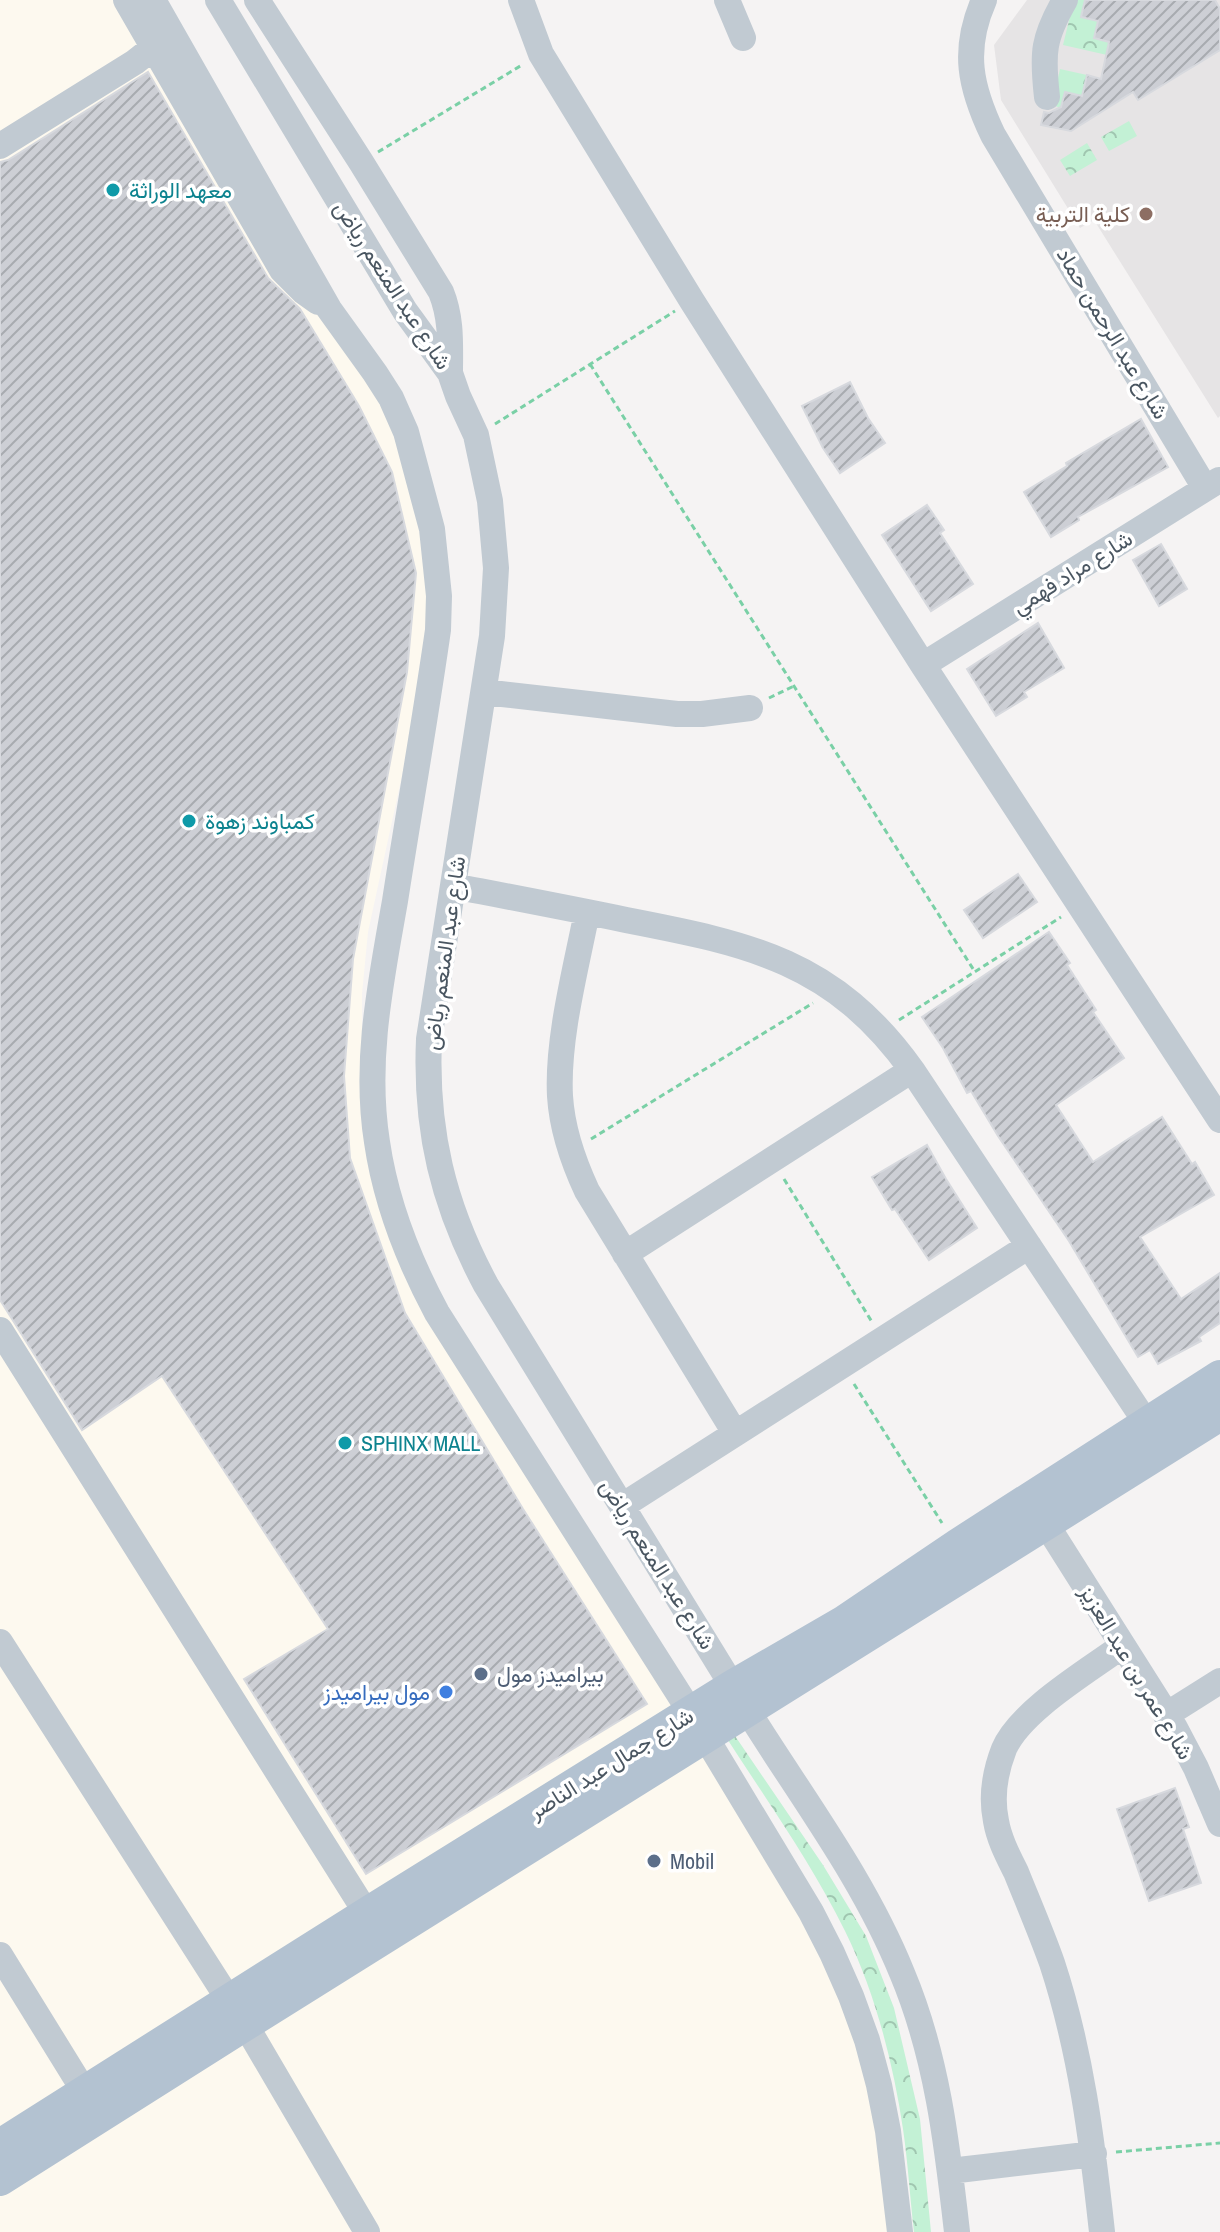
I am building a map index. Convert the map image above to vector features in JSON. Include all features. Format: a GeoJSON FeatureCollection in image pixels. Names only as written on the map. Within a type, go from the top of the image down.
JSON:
{"type":"FeatureCollection","features":[{"type":"Feature","properties":{"kind":"main road","name":"شارع جمال عبد الناصر"},"geometry":{"type":"LineString","coordinates":[[741,1698],[843,1623],[957,1546],[1220,1377]]}},
{"type":"Feature","properties":{"kind":"main road","name":"شارع جمال عبد الناصر"},"geometry":{"type":"LineString","coordinates":[[2,2164],[237,2012],[741,1698],[1046,1524],[1220,1414]]}},
{"type":"Feature","properties":{"kind":"main road","name":"شارع جمال عبد الناصر"},"geometry":{"type":"LineString","coordinates":[[2,2164],[84,2091],[237,2012],[367,1914],[698,1725]]}},
{"type":"Feature","properties":{"kind":"street"},"geometry":{"type":"LineString","coordinates":[[126,0],[282,270],[304,292],[329,309]]}},
{"type":"Feature","properties":{"kind":"street"},"geometry":{"type":"LineString","coordinates":[[153,0],[329,309],[383,386],[406,432],[432,529],[439,596],[438,630],[374,1029],[373,1103],[383,1176],[404,1247],[437,1313],[698,1725],[811,1912],[832,1953],[867,2040],[879,2085],[888,2131],[900,2232]]}},
{"type":"Feature","properties":{"kind":"street","name":"شارع عبد المنعم رياض"},"geometry":{"type":"LineString","coordinates":[[218,0],[405,311],[450,373],[476,435],[490,501],[496,568],[492,636],[429,1039],[429,1103],[433,1135],[458,1227],[486,1285],[868,1900],[903,1974],[925,2038],[938,2091],[957,2232]]}},
{"type":"Feature","properties":{"kind":"street"},"geometry":{"type":"LineString","coordinates":[[257,0],[441,292],[450,322],[450,373]]}},
{"type":"Feature","properties":{"kind":"street"},"geometry":{"type":"LineString","coordinates":[[521,0],[541,54],[692,301],[923,665],[1220,1120]]}},
{"type":"Feature","properties":{"kind":"street"},"geometry":{"type":"LineString","coordinates":[[727,0],[743,38]]}},
{"type":"Feature","properties":{"kind":"street","name":"شارع عبد الرحمن حماد"},"geometry":{"type":"LineString","coordinates":[[984,0],[973,31],[971,48],[971,74],[983,114],[993,135],[1213,484]]}},
{"type":"Feature","properties":{"kind":"street"},"geometry":{"type":"LineString","coordinates":[[1047,97],[1043,65],[1045,44],[1051,24],[1065,0]]}},
{"type":"Feature","properties":{"kind":"street"},"geometry":{"type":"LineString","coordinates":[[0,146],[154,47]]}},
{"type":"Feature","properties":{"kind":"street","name":"شارع مراد فهمي"},"geometry":{"type":"LineString","coordinates":[[923,665],[1213,484]]}},
{"type":"Feature","properties":{"kind":"street"},"geometry":{"type":"LineString","coordinates":[[484,692],[677,714],[750,708]]}},
{"type":"Feature","properties":{"kind":"street"},"geometry":{"type":"LineString","coordinates":[[453,886],[722,939],[780,959],[809,973],[860,1009],[882,1031],[912,1070],[1147,1424]]}},
{"type":"Feature","properties":{"kind":"street"},"geometry":{"type":"LineString","coordinates":[[587,912],[560,1071],[560,1098],[570,1151],[587,1191],[735,1433]]}},
{"type":"Feature","properties":{"kind":"street"},"geometry":{"type":"LineString","coordinates":[[625,1254],[912,1070]]}},
{"type":"Feature","properties":{"kind":"street"},"geometry":{"type":"LineString","coordinates":[[622,1506],[1029,1246]]}},
{"type":"Feature","properties":{"kind":"street"},"geometry":{"type":"LineString","coordinates":[[1,1332],[367,1914]]}},
{"type":"Feature","properties":{"kind":"street","name":"شارع عمر بن عبد العزيز"},"geometry":{"type":"LineString","coordinates":[[1046,1524],[1166,1715],[1196,1768],[1220,1824]]}},
{"type":"Feature","properties":{"kind":"street"},"geometry":{"type":"LineString","coordinates":[[0,1642],[237,2012],[367,2232]]}},
{"type":"Feature","properties":{"kind":"street"},"geometry":{"type":"LineString","coordinates":[[1102,2232],[1094,2154],[1066,2007],[1038,1926],[996,1822],[993,1796],[996,1771],[1005,1747],[1019,1725],[1037,1708],[1122,1646]]}},
{"type":"Feature","properties":{"kind":"street"},"geometry":{"type":"LineString","coordinates":[[1166,1715],[1220,1681]]}},
{"type":"Feature","properties":{"kind":"street"},"geometry":{"type":"LineString","coordinates":[[0,1955],[84,2091]]}},
{"type":"Feature","properties":{"kind":"street"},"geometry":{"type":"LineString","coordinates":[[950,2171],[1094,2154]]}},
{"type":"Feature","properties":{"kind":"path"},"geometry":{"type":"LineString","coordinates":[[361,162],[541,54]]}},
{"type":"Feature","properties":{"kind":"path"},"geometry":{"type":"LineString","coordinates":[[476,435],[692,301]]}},
{"type":"Feature","properties":{"kind":"path"},"geometry":{"type":"LineString","coordinates":[[590,364],[975,972]]}},
{"type":"Feature","properties":{"kind":"path"},"geometry":{"type":"LineString","coordinates":[[750,708],[794,686]]}},
{"type":"Feature","properties":{"kind":"path"},"geometry":{"type":"LineString","coordinates":[[882,1031],[1080,905]]}},
{"type":"Feature","properties":{"kind":"path"},"geometry":{"type":"LineString","coordinates":[[570,1151],[835,990]]}},
{"type":"Feature","properties":{"kind":"path"},"geometry":{"type":"LineString","coordinates":[[772,1160],[883,1339]]}},
{"type":"Feature","properties":{"kind":"path"},"geometry":{"type":"LineString","coordinates":[[842,1365],[957,1546]]}},
{"type":"Feature","properties":{"kind":"path"},"geometry":{"type":"LineString","coordinates":[[1094,2154],[1220,2143]]}},
{"type":"Feature","properties":{"kind":"shaded area"},"geometry":{"type":"Polygon","coordinates":[[[0,0],[143,0],[413,449],[430,600],[408,748],[368,932],[362,994],[362,1069],[428,1300],[756,1823],[860,2031],[898,2232],[0,2232],[0,0]]]}},
{"type":"Feature","properties":{"kind":"shaded area","name":"كلية التربية"},"geometry":{"type":"Polygon","coordinates":[[[1027,0],[1220,0],[1218,418],[1094,220],[1080,228],[1001,100],[994,45],[1027,0]]]}},
{"type":"Feature","properties":{"kind":"green space"},"geometry":{"type":"Polygon","coordinates":[[[1074,0],[1085,0],[1081,16],[1098,21],[1109,42],[1107,55],[1063,45],[1074,0]]]}},
{"type":"Feature","properties":{"kind":"green space"},"geometry":{"type":"Polygon","coordinates":[[[1060,69],[1087,75],[1082,96],[1065,92],[1061,108],[1052,105],[1060,69]]]}},
{"type":"Feature","properties":{"kind":"green space"},"geometry":{"type":"Polygon","coordinates":[[[1129,121],[1137,136],[1109,151],[1101,137],[1129,121]]]}},
{"type":"Feature","properties":{"kind":"green space"},"geometry":{"type":"Polygon","coordinates":[[[1087,143],[1097,160],[1070,176],[1060,160],[1087,143]]]}},
{"type":"Feature","properties":{"kind":"green space"},"geometry":{"type":"Polygon","coordinates":[[[731,1730],[823,1865],[866,1936],[894,2008],[920,2119],[931,2232],[914,2232],[899,2104],[882,2028],[856,1954],[818,1880],[724,1734],[731,1730]]]}},
{"type":"Feature","properties":{"kind":"building"},"geometry":{"type":"Polygon","coordinates":[[[1085,0],[1215,0],[1220,9],[1220,50],[1138,100],[1133,92],[1071,131],[1041,125],[1044,112],[1061,107],[1065,92],[1082,96],[1087,75],[1101,79],[1109,42],[1094,38],[1098,21],[1081,17],[1085,0]]]}},
{"type":"Feature","properties":{"kind":"building","name":"كمباوند زهوة"},"geometry":{"type":"Polygon","coordinates":[[[148,72],[268,278],[300,309],[359,406],[392,472],[416,573],[407,672],[353,959],[344,1076],[350,1158],[405,1313],[523,1509],[647,1704],[366,1874],[244,1679],[328,1629],[162,1376],[82,1430],[0,1300],[0,162],[8,160],[148,72]]]}},
{"type":"Feature","properties":{"kind":"building"},"geometry":{"type":"Polygon","coordinates":[[[850,382],[885,443],[840,473],[823,448],[802,406],[850,382]]]}},
{"type":"Feature","properties":{"kind":"building"},"geometry":{"type":"Polygon","coordinates":[[[1141,419],[1168,467],[1078,517],[1079,520],[1051,537],[1024,492],[1141,419]]]}},
{"type":"Feature","properties":{"kind":"building"},"geometry":{"type":"Polygon","coordinates":[[[927,505],[944,530],[940,533],[973,584],[931,611],[882,535],[927,505]]]}},
{"type":"Feature","properties":{"kind":"building"},"geometry":{"type":"Polygon","coordinates":[[[1161,544],[1187,589],[1159,606],[1133,560],[1161,544]]]}},
{"type":"Feature","properties":{"kind":"building"},"geometry":{"type":"Polygon","coordinates":[[[1038,623],[1064,668],[1024,692],[1027,697],[996,716],[967,669],[1038,623]]]}},
{"type":"Feature","properties":{"kind":"building"},"geometry":{"type":"Polygon","coordinates":[[[1018,874],[1037,902],[983,938],[964,910],[1018,874]]]}},
{"type":"Feature","properties":{"kind":"building"},"geometry":{"type":"Polygon","coordinates":[[[1049,932],[1096,1010],[1093,1012],[1124,1058],[1056,1105],[1093,1162],[1162,1117],[1192,1164],[1195,1162],[1214,1195],[1140,1237],[1181,1299],[1220,1273],[1220,1323],[1199,1337],[1201,1341],[1158,1364],[1150,1350],[1138,1357],[1069,1241],[971,1091],[967,1093],[922,1017],[1049,932]]]}},
{"type":"Feature","properties":{"kind":"building"},"geometry":{"type":"Polygon","coordinates":[[[927,1145],[977,1228],[929,1260],[872,1177],[927,1145]]]}},
{"type":"Feature","properties":{"kind":"building"},"geometry":{"type":"Polygon","coordinates":[[[1175,1788],[1189,1827],[1183,1829],[1201,1883],[1149,1901],[1117,1809],[1175,1788]]]}},
{"type":"Feature","properties":{"kind":"place","name":"معهد الوراثة"},"geometry":{"type":"Point","coordinates":[113,190]}},
{"type":"Feature","properties":{"kind":"place","name":"كلية التربية"},"geometry":{"type":"Point","coordinates":[1146,214]}},
{"type":"Feature","properties":{"kind":"place","name":"كمباوند زهوة"},"geometry":{"type":"Point","coordinates":[189,821]}},
{"type":"Feature","properties":{"kind":"place","name":"SPHINX MALL"},"geometry":{"type":"Point","coordinates":[345,1443]}},
{"type":"Feature","properties":{"kind":"place","name":"بيراميدز مول"},"geometry":{"type":"Point","coordinates":[481,1674]}},
{"type":"Feature","properties":{"kind":"place","name":"مول بيراميدز"},"geometry":{"type":"Point","coordinates":[446,1692]}},
{"type":"Feature","properties":{"kind":"place","name":"Mobil"},"geometry":{"type":"Point","coordinates":[654,1861]}}]}
